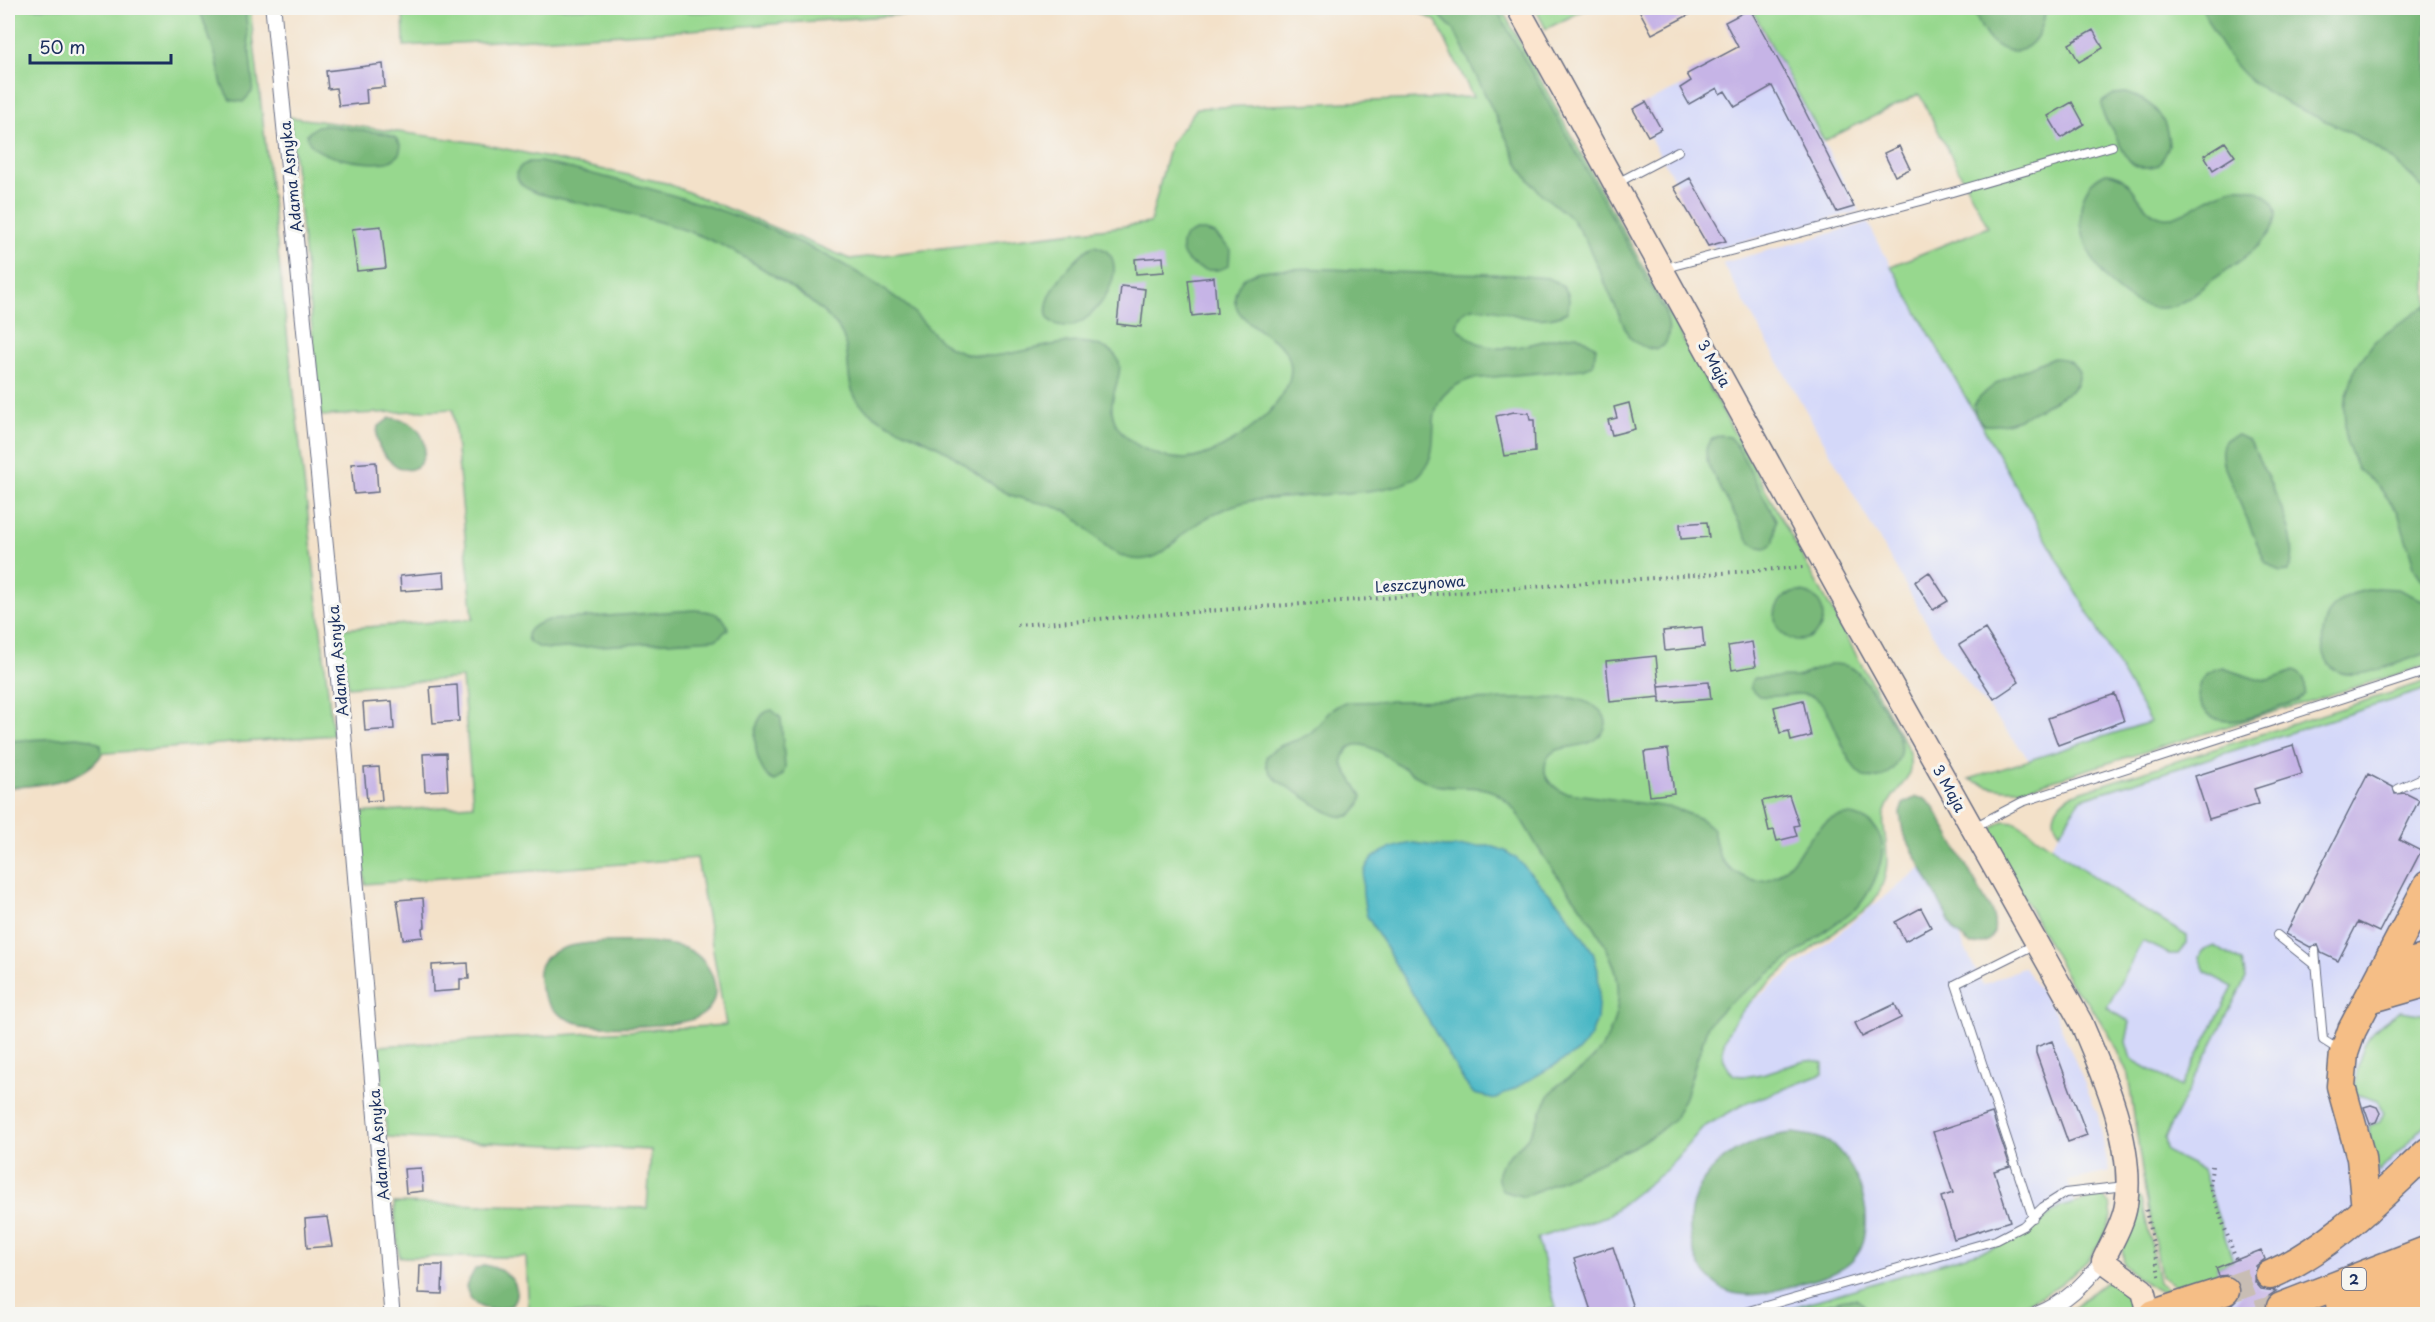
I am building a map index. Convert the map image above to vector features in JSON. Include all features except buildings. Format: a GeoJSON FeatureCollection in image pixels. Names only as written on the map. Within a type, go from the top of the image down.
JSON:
{"type":"FeatureCollection","features":[{"type":"Feature","properties":{"kind":"highway"},"geometry":{"type":"LineString","coordinates":[[2366,1210],[2361,1158],[2341,1086],[2344,1053],[2352,1030],[2397,944],[2423,919],[2427,885]]}},
{"type":"Feature","properties":{"kind":"highway"},"geometry":{"type":"LineString","coordinates":[[2383,970],[2427,958]]}},
{"type":"Feature","properties":{"kind":"highway"},"geometry":{"type":"LineString","coordinates":[[2369,999],[2427,982]]}},
{"type":"Feature","properties":{"kind":"highway"},"geometry":{"type":"LineString","coordinates":[[2270,1275],[2313,1252],[2366,1210],[2427,1152]]}},
{"type":"Feature","properties":{"kind":"highway","name":"2"},"geometry":{"type":"LineString","coordinates":[[2323,1314],[2281,1307],[2427,1250]]}},
{"type":"Feature","properties":{"kind":"highway"},"geometry":{"type":"LineString","coordinates":[[2323,1314],[2427,1274]]}},
{"type":"Feature","properties":{"kind":"highway"},"geometry":{"type":"LineString","coordinates":[[2323,1314],[2427,1288]]}},
{"type":"Feature","properties":{"kind":"highway"},"geometry":{"type":"LineString","coordinates":[[2154,1314],[2225,1291]]}},
{"type":"Feature","properties":{"kind":"highway"},"geometry":{"type":"LineString","coordinates":[[2323,1314],[2427,1302]]}},
{"type":"Feature","properties":{"kind":"highway"},"geometry":{"type":"LineString","coordinates":[[2323,1314],[2362,1314]]}},
{"type":"Feature","properties":{"kind":"street","name":"Adama Asnyka"},"geometry":{"type":"LineString","coordinates":[[273,8],[334,634],[392,1314]]}},
{"type":"Feature","properties":{"kind":"street","name":"3 Maja"},"geometry":{"type":"LineString","coordinates":[[1518,8],[1825,565],[2081,1022],[2110,1094],[2136,1192],[2126,1206],[2120,1226],[2103,1261]]}},
{"type":"Feature","properties":{"kind":"street"},"geometry":{"type":"LineString","coordinates":[[2038,1314],[2054,1308],[2082,1287],[2103,1261],[2143,1290],[2150,1314]]}},
{"type":"Feature","properties":{"kind":"lane"},"geometry":{"type":"LineString","coordinates":[[1663,268],[1922,201],[2112,146]]}},
{"type":"Feature","properties":{"kind":"lane"},"geometry":{"type":"LineString","coordinates":[[1616,184],[1678,151]]}},
{"type":"Feature","properties":{"kind":"lane"},"geometry":{"type":"LineString","coordinates":[[1972,827],[2022,802],[2427,671]]}},
{"type":"Feature","properties":{"kind":"lane"},"geometry":{"type":"LineString","coordinates":[[2398,789],[2420,779],[2427,781]]}},
{"type":"Feature","properties":{"kind":"lane"},"geometry":{"type":"LineString","coordinates":[[2277,935],[2316,966]]}},
{"type":"Feature","properties":{"kind":"lane"},"geometry":{"type":"LineString","coordinates":[[2033,1218],[1956,984],[2038,943]]}},
{"type":"Feature","properties":{"kind":"lane"},"geometry":{"type":"LineString","coordinates":[[2315,950],[2323,1040],[2344,1053]]}},
{"type":"Feature","properties":{"kind":"lane"},"geometry":{"type":"LineString","coordinates":[[1738,1314],[1996,1240],[2011,1234],[2054,1199],[2065,1193],[2136,1192]]}},
{"type":"Feature","properties":{"kind":"path","name":"Leszczynowa"},"geometry":{"type":"LineString","coordinates":[[1017,625],[1825,565]]}},
{"type":"Feature","properties":{"kind":"path"},"geometry":{"type":"LineString","coordinates":[[2212,1166],[2210,1186],[2236,1260]]}},
{"type":"Feature","properties":{"kind":"path"},"geometry":{"type":"LineString","coordinates":[[2136,1192],[2160,1279],[2168,1287]]}},
{"type":"Feature","properties":{"kind":"shaded area"},"geometry":{"type":"Polygon","coordinates":[[[1771,44],[1860,211],[1715,249],[1633,109],[1771,44]]]}},
{"type":"Feature","properties":{"kind":"shaded area"},"geometry":{"type":"Polygon","coordinates":[[[1868,223],[2151,722],[2030,760],[1945,655],[1722,263],[1868,223]]]}},
{"type":"Feature","properties":{"kind":"shaded area"},"geometry":{"type":"Polygon","coordinates":[[[2427,689],[2427,1314],[2234,1314],[2130,1068],[2031,878],[2081,799],[2427,689]]]}},
{"type":"Feature","properties":{"kind":"shaded area"},"geometry":{"type":"Polygon","coordinates":[[[1924,865],[1983,985],[2024,967],[2055,1013],[2098,1115],[2109,1172],[2068,1181],[2083,1226],[1823,1314],[1506,1314],[1518,1184],[1924,865]]]}},
{"type":"Feature","properties":{"kind":"green space"},"geometry":{"type":"Polygon","coordinates":[[[783,7],[999,8],[662,32],[404,46],[403,8],[670,8],[700,12],[783,7]]]}},
{"type":"Feature","properties":{"kind":"green space"},"geometry":{"type":"Polygon","coordinates":[[[8,8],[250,8],[333,735],[8,761],[8,8]]]}},
{"type":"Feature","properties":{"kind":"green space"},"geometry":{"type":"Polygon","coordinates":[[[199,8],[245,8],[253,85],[252,92],[243,102],[230,100],[222,85],[216,57],[199,8]]]}},
{"type":"Feature","properties":{"kind":"green space"},"geometry":{"type":"Polygon","coordinates":[[[1411,8],[1501,8],[1908,749],[1910,770],[1884,815],[1887,864],[1884,881],[1876,897],[1870,906],[1808,951],[1760,992],[1741,1013],[1728,1033],[1723,1051],[1723,1058],[1734,1075],[1759,1075],[1805,1061],[1823,1063],[1823,1074],[1742,1105],[1702,1128],[1667,1169],[1607,1216],[1537,1238],[1556,1308],[1534,1314],[529,1314],[526,1257],[399,1257],[394,1203],[647,1208],[651,1150],[387,1137],[379,1046],[726,1025],[697,858],[365,884],[359,813],[473,805],[462,678],[348,687],[341,629],[473,619],[453,409],[321,416],[290,117],[478,143],[666,183],[850,259],[1150,223],[1170,144],[1197,108],[1473,97],[1436,21],[1411,8]]]}},
{"type":"Feature","properties":{"kind":"green space"},"geometry":{"type":"Polygon","coordinates":[[[1432,8],[1496,8],[1664,310],[1669,332],[1663,346],[1657,349],[1649,348],[1629,337],[1586,241],[1572,219],[1538,191],[1522,171],[1454,30],[1432,8]]]}},
{"type":"Feature","properties":{"kind":"green space"},"geometry":{"type":"Polygon","coordinates":[[[1535,8],[1588,8],[1546,29],[1535,8]]]}},
{"type":"Feature","properties":{"kind":"green space"},"geometry":{"type":"Polygon","coordinates":[[[1751,8],[2427,8],[2427,665],[2027,788],[1997,788],[1969,779],[2150,722],[1891,266],[1988,227],[1919,94],[1824,141],[1751,8]]]}},
{"type":"Feature","properties":{"kind":"green space"},"geometry":{"type":"Polygon","coordinates":[[[1972,8],[2045,8],[2044,19],[2035,39],[2020,50],[2011,51],[2001,48],[1988,38],[1972,8]]]}},
{"type":"Feature","properties":{"kind":"green space"},"geometry":{"type":"Polygon","coordinates":[[[2202,8],[2427,8],[2427,192],[2399,165],[2367,142],[2293,106],[2250,80],[2228,56],[2202,8]]]}},
{"type":"Feature","properties":{"kind":"green space"},"geometry":{"type":"Polygon","coordinates":[[[2125,93],[2151,105],[2166,126],[2169,146],[2159,165],[2140,167],[2129,160],[2105,119],[2102,102],[2114,94],[2125,93]]]}},
{"type":"Feature","properties":{"kind":"green space"},"geometry":{"type":"Polygon","coordinates":[[[325,125],[387,134],[396,138],[401,146],[399,155],[389,162],[378,163],[353,161],[327,155],[310,143],[307,134],[317,126],[325,125]]]}},
{"type":"Feature","properties":{"kind":"green space"},"geometry":{"type":"Polygon","coordinates":[[[529,162],[541,162],[661,192],[779,233],[816,250],[875,283],[909,308],[941,341],[954,349],[972,355],[1009,354],[1065,343],[1083,342],[1100,346],[1111,352],[1120,366],[1112,401],[1115,421],[1129,439],[1150,452],[1162,456],[1185,459],[1201,456],[1220,448],[1240,437],[1258,422],[1275,406],[1286,388],[1291,371],[1287,354],[1281,346],[1251,324],[1236,306],[1235,295],[1240,283],[1249,275],[1262,271],[1316,269],[1548,278],[1566,290],[1569,300],[1567,312],[1553,317],[1535,318],[1487,308],[1476,308],[1467,310],[1460,316],[1457,327],[1471,339],[1485,346],[1499,348],[1577,335],[1596,347],[1593,365],[1583,369],[1471,379],[1452,388],[1441,399],[1436,411],[1432,452],[1427,465],[1417,477],[1405,483],[1362,492],[1262,499],[1237,504],[1201,521],[1152,558],[1123,557],[1105,546],[1066,511],[1007,493],[989,483],[939,447],[870,413],[862,406],[852,390],[845,343],[836,325],[813,304],[770,273],[723,246],[671,225],[536,193],[525,188],[516,173],[521,166],[529,162]]]}},
{"type":"Feature","properties":{"kind":"green space"},"geometry":{"type":"Polygon","coordinates":[[[2106,173],[2124,180],[2147,209],[2164,217],[2186,212],[2223,192],[2237,188],[2251,189],[2271,200],[2276,211],[2274,224],[2260,244],[2250,253],[2187,299],[2174,306],[2149,307],[2126,297],[2107,279],[2092,257],[2083,232],[2081,208],[2088,187],[2106,173]]]}},
{"type":"Feature","properties":{"kind":"green space"},"geometry":{"type":"Polygon","coordinates":[[[1196,231],[1215,234],[1230,249],[1229,265],[1221,269],[1203,269],[1187,260],[1182,245],[1185,236],[1196,231]]]}},
{"type":"Feature","properties":{"kind":"green space"},"geometry":{"type":"Polygon","coordinates":[[[1094,246],[1107,252],[1114,263],[1108,291],[1100,305],[1076,324],[1064,326],[1051,322],[1047,313],[1048,301],[1055,287],[1075,260],[1094,246]]]}},
{"type":"Feature","properties":{"kind":"green space"},"geometry":{"type":"Polygon","coordinates":[[[2427,305],[2427,587],[2415,570],[2398,512],[2379,487],[2357,468],[2346,441],[2344,406],[2355,368],[2375,341],[2427,305]]]}},
{"type":"Feature","properties":{"kind":"green space"},"geometry":{"type":"Polygon","coordinates":[[[2051,358],[2068,360],[2079,372],[2077,383],[2071,391],[2007,423],[1984,425],[1976,417],[1974,405],[1989,389],[2051,358]]]}},
{"type":"Feature","properties":{"kind":"green space"},"geometry":{"type":"Polygon","coordinates":[[[390,418],[408,423],[419,432],[424,443],[424,455],[419,464],[411,469],[399,468],[386,457],[379,446],[378,427],[390,418]]]}},
{"type":"Feature","properties":{"kind":"green space"},"geometry":{"type":"Polygon","coordinates":[[[1720,435],[1729,437],[1737,446],[1776,520],[1774,542],[1767,548],[1757,547],[1749,541],[1709,467],[1706,456],[1708,444],[1720,435]]]}},
{"type":"Feature","properties":{"kind":"green space"},"geometry":{"type":"Polygon","coordinates":[[[2237,435],[2248,440],[2255,451],[2283,511],[2292,544],[2292,559],[2288,571],[2280,572],[2265,562],[2223,463],[2222,453],[2225,441],[2237,435]]]}},
{"type":"Feature","properties":{"kind":"green space"},"geometry":{"type":"Polygon","coordinates":[[[2376,588],[2397,589],[2427,602],[2427,653],[2366,673],[2347,674],[2336,670],[2324,654],[2322,643],[2326,620],[2337,603],[2346,597],[2376,588]]]}},
{"type":"Feature","properties":{"kind":"green space"},"geometry":{"type":"Polygon","coordinates":[[[1794,592],[1804,592],[1819,602],[1823,616],[1819,630],[1813,636],[1804,640],[1794,640],[1779,630],[1775,621],[1775,611],[1785,596],[1794,592]]]}},
{"type":"Feature","properties":{"kind":"green space"},"geometry":{"type":"Polygon","coordinates":[[[694,610],[720,616],[728,629],[717,639],[550,649],[532,644],[527,636],[533,627],[549,620],[694,610]]]}},
{"type":"Feature","properties":{"kind":"green space"},"geometry":{"type":"Polygon","coordinates":[[[1830,664],[1847,666],[1858,673],[1893,724],[1901,746],[1899,758],[1884,776],[1867,778],[1858,772],[1850,761],[1832,720],[1818,700],[1797,694],[1759,696],[1750,688],[1755,678],[1797,677],[1830,664]]]}},
{"type":"Feature","properties":{"kind":"green space"},"geometry":{"type":"Polygon","coordinates":[[[2222,668],[2256,679],[2269,680],[2294,671],[2304,680],[2305,694],[2297,701],[2240,720],[2227,721],[2214,718],[2205,710],[2198,696],[2204,677],[2211,671],[2222,668]]]}},
{"type":"Feature","properties":{"kind":"green space"},"geometry":{"type":"Polygon","coordinates":[[[2427,681],[2427,689],[2081,799],[2060,832],[2056,827],[2055,812],[2070,795],[2427,681]]]}},
{"type":"Feature","properties":{"kind":"green space"},"geometry":{"type":"Polygon","coordinates":[[[1572,698],[1596,707],[1602,712],[1606,725],[1595,740],[1557,750],[1547,759],[1545,772],[1547,779],[1562,792],[1674,808],[1701,819],[1712,828],[1719,855],[1725,864],[1742,876],[1758,881],[1772,878],[1783,870],[1824,824],[1844,815],[1859,817],[1876,829],[1881,839],[1881,863],[1871,887],[1859,906],[1726,1006],[1708,1025],[1685,1097],[1674,1119],[1656,1134],[1633,1147],[1524,1197],[1503,1191],[1498,1178],[1501,1165],[1529,1136],[1555,1088],[1593,1058],[1608,1037],[1613,1024],[1618,985],[1610,956],[1602,940],[1542,854],[1515,810],[1495,793],[1486,789],[1433,784],[1415,776],[1379,752],[1357,745],[1350,747],[1342,764],[1362,796],[1358,808],[1351,815],[1344,817],[1327,812],[1277,780],[1268,770],[1266,757],[1276,748],[1305,737],[1328,713],[1345,702],[1572,698]]]}},
{"type":"Feature","properties":{"kind":"green space"},"geometry":{"type":"Polygon","coordinates":[[[772,710],[781,718],[785,768],[783,774],[775,781],[768,777],[762,768],[756,745],[758,722],[764,714],[772,710]]]}},
{"type":"Feature","properties":{"kind":"green space"},"geometry":{"type":"Polygon","coordinates":[[[77,737],[91,739],[101,745],[102,754],[94,764],[60,781],[8,788],[8,741],[77,737]]]}},
{"type":"Feature","properties":{"kind":"green space"},"geometry":{"type":"Polygon","coordinates":[[[1916,797],[1925,799],[1933,806],[1992,912],[1994,931],[1985,942],[1971,945],[1955,932],[1903,832],[1900,813],[1903,804],[1916,797]]]}},
{"type":"Feature","properties":{"kind":"green space"},"geometry":{"type":"Polygon","coordinates":[[[2003,821],[2016,822],[2121,896],[2187,936],[2187,943],[2178,954],[2169,954],[2142,941],[2107,1008],[2130,1022],[2126,1042],[2131,1059],[2181,1087],[2233,987],[2205,972],[2199,957],[2202,951],[2214,946],[2242,962],[2246,978],[2164,1138],[2169,1153],[2203,1170],[2233,1261],[2216,1268],[2220,1278],[2176,1287],[2161,1276],[2145,1191],[2128,1075],[2109,1034],[2087,1001],[2073,988],[1990,835],[1992,829],[2003,821]]]}},
{"type":"Feature","properties":{"kind":"green space"},"geometry":{"type":"Polygon","coordinates":[[[595,942],[646,942],[682,947],[696,954],[703,961],[713,979],[715,989],[710,1007],[702,1015],[677,1023],[598,1026],[567,1019],[557,1012],[546,999],[541,989],[539,971],[545,958],[558,950],[595,942]]]}},
{"type":"Feature","properties":{"kind":"green space"},"geometry":{"type":"Polygon","coordinates":[[[2400,1011],[2427,1015],[2427,1123],[2379,1172],[2371,1153],[2369,1126],[2380,1122],[2384,1112],[2377,1101],[2353,1093],[2364,1045],[2377,1028],[2400,1011]]]}},
{"type":"Feature","properties":{"kind":"green space"},"geometry":{"type":"Polygon","coordinates":[[[1794,1133],[1829,1142],[1843,1156],[1852,1170],[1864,1201],[1866,1217],[1861,1247],[1847,1265],[1826,1276],[1764,1293],[1749,1295],[1728,1292],[1710,1279],[1695,1257],[1690,1217],[1695,1196],[1705,1179],[1718,1164],[1735,1152],[1753,1142],[1794,1133]]]}},
{"type":"Feature","properties":{"kind":"green space"},"geometry":{"type":"Polygon","coordinates":[[[2137,1195],[2142,1200],[2159,1282],[2166,1289],[2181,1293],[2172,1298],[2136,1277],[2124,1264],[2122,1247],[2137,1216],[2137,1195]]]}},
{"type":"Feature","properties":{"kind":"green space"},"geometry":{"type":"Polygon","coordinates":[[[2102,1196],[2110,1204],[2112,1217],[2104,1237],[2088,1260],[2060,1286],[2006,1314],[1770,1314],[1990,1249],[2022,1236],[2061,1207],[2102,1196]]]}},
{"type":"Feature","properties":{"kind":"green space"},"geometry":{"type":"Polygon","coordinates":[[[485,1265],[500,1270],[515,1284],[515,1297],[512,1305],[490,1309],[477,1305],[472,1300],[466,1286],[475,1269],[485,1265]]]}},
{"type":"Feature","properties":{"kind":"green space"},"geometry":{"type":"Polygon","coordinates":[[[2114,1278],[2124,1284],[2134,1297],[2134,1314],[2066,1314],[2102,1285],[2114,1278]]]}},
{"type":"Feature","properties":{"kind":"green space"},"geometry":{"type":"Polygon","coordinates":[[[1845,1299],[1856,1299],[1863,1304],[1866,1314],[1790,1314],[1845,1299]]]}},
{"type":"Feature","properties":{"kind":"water"},"geometry":{"type":"Polygon","coordinates":[[[1414,843],[1444,847],[1491,846],[1505,851],[1517,859],[1563,908],[1593,952],[1598,970],[1599,990],[1597,1019],[1590,1038],[1578,1052],[1496,1099],[1474,1094],[1465,1083],[1367,916],[1362,886],[1368,864],[1384,851],[1414,843]]]}},
{"type":"Feature","properties":{"kind":"tunnel"},"geometry":{"type":"LineString","coordinates":[[2225,1291],[2270,1275]]}},
{"type":"Feature","properties":{"kind":"tunnel"},"geometry":{"type":"LineString","coordinates":[[2259,1314],[2281,1307]]}}]}
